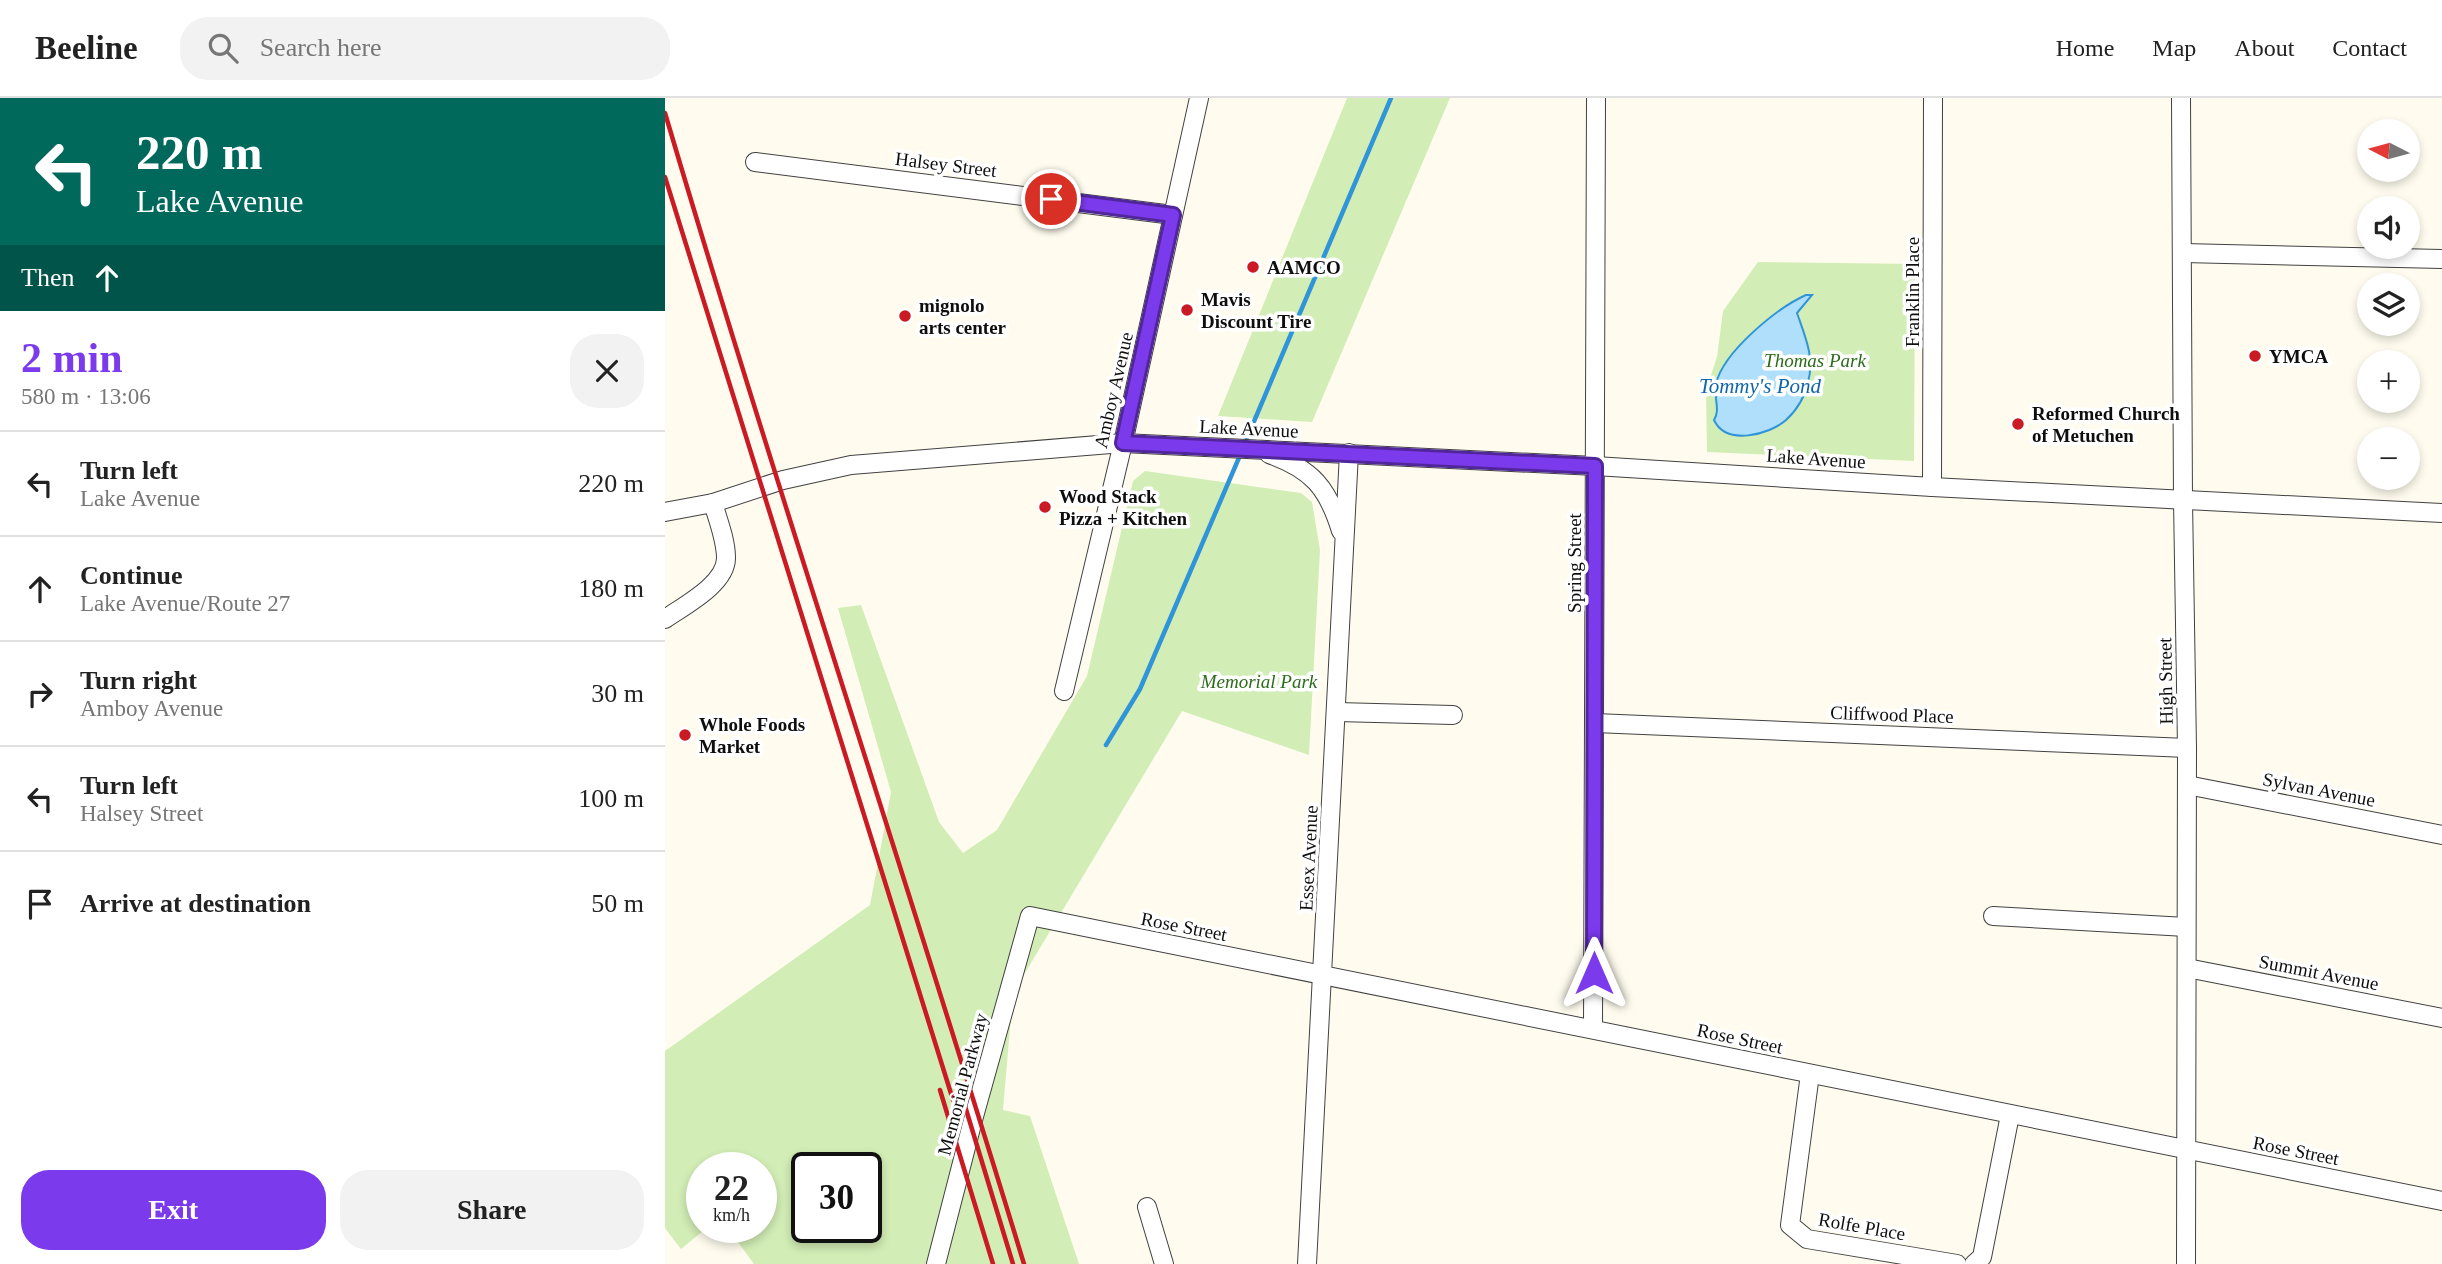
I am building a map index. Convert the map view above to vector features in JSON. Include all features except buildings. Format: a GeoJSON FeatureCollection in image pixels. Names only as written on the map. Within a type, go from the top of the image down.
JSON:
{"type":"FeatureCollection","features":[{"type":"Feature","properties":{"kind":"street","name":"Amboy Avenue"},"geometry":{"type":"LineString","coordinates":[[1063,691],[1123,443],[1199,98]]}},
{"type":"Feature","properties":{"kind":"street","name":"Spring Street"},"geometry":{"type":"LineString","coordinates":[[1593,1029],[1596,98]]}},
{"type":"Feature","properties":{"kind":"street","name":"Franklin Place"},"geometry":{"type":"LineString","coordinates":[[1932,486],[1933,98]]}},
{"type":"Feature","properties":{"kind":"street","name":"High Street"},"geometry":{"type":"LineString","coordinates":[[2181,98],[2187,748],[2186,1264]]}},
{"type":"Feature","properties":{"kind":"street","name":"Halsey Street"},"geometry":{"type":"LineString","coordinates":[[755,162],[1173,215]]}},
{"type":"Feature","properties":{"kind":"street"},"geometry":{"type":"LineString","coordinates":[[2183,253],[2442,259]]}},
{"type":"Feature","properties":{"kind":"street","name":"Lake Avenue"},"geometry":{"type":"LineString","coordinates":[[1123,443],[2442,513]]}},
{"type":"Feature","properties":{"kind":"street"},"geometry":{"type":"LineString","coordinates":[[665,512],[713,503],[783,480],[851,465],[1123,443]]}},
{"type":"Feature","properties":{"kind":"street"},"geometry":{"type":"LineString","coordinates":[[1259,450],[1301,468],[1317,482],[1331,504],[1344,545]]}},
{"type":"Feature","properties":{"kind":"street","name":"Essex Avenue"},"geometry":{"type":"LineString","coordinates":[[1307,1264],[1349,453]]}},
{"type":"Feature","properties":{"kind":"street"},"geometry":{"type":"LineString","coordinates":[[665,619],[715,583],[723,571],[725,547],[713,503]]}},
{"type":"Feature","properties":{"kind":"street"},"geometry":{"type":"LineString","coordinates":[[1337,712],[1453,715]]}},
{"type":"Feature","properties":{"kind":"street","name":"Cliffwood Place"},"geometry":{"type":"LineString","coordinates":[[1595,723],[2187,748]]}},
{"type":"Feature","properties":{"kind":"street","name":"Sylvan Avenue"},"geometry":{"type":"LineString","coordinates":[[2187,785],[2442,835]]}},
{"type":"Feature","properties":{"kind":"street","name":"Rose Street"},"geometry":{"type":"LineString","coordinates":[[1030,916],[2442,1200]]}},
{"type":"Feature","properties":{"kind":"street","name":"Memorial Parkway"},"geometry":{"type":"LineString","coordinates":[[936,1264],[1030,916]]}},
{"type":"Feature","properties":{"kind":"street"},"geometry":{"type":"LineString","coordinates":[[1993,916],[2186,927]]}},
{"type":"Feature","properties":{"kind":"street","name":"Summit Avenue"},"geometry":{"type":"LineString","coordinates":[[2187,968],[2442,1018]]}},
{"type":"Feature","properties":{"kind":"street","name":"Rolfe Place"},"geometry":{"type":"LineString","coordinates":[[1810,1074],[1790,1225],[1807,1239],[1957,1264]]}},
{"type":"Feature","properties":{"kind":"street"},"geometry":{"type":"LineString","coordinates":[[1974,1264],[1982,1257],[2010,1115]]}},
{"type":"Feature","properties":{"kind":"street"},"geometry":{"type":"LineString","coordinates":[[1147,1207],[1164,1264]]}},
{"type":"Feature","properties":{"kind":"green space"},"geometry":{"type":"Polygon","coordinates":[[[1347,98],[1450,98],[1312,422],[1218,416],[1347,98]]]}},
{"type":"Feature","properties":{"kind":"green space","name":"Thomas Park"},"geometry":{"type":"Polygon","coordinates":[[[1758,262],[1915,264],[1914,461],[1707,452],[1706,390],[1717,357],[1723,311],[1758,262]]]}},
{"type":"Feature","properties":{"kind":"green space","name":"Memorial Park"},"geometry":{"type":"Polygon","coordinates":[[[1145,471],[1301,493],[1312,502],[1320,550],[1309,755],[1182,711],[1013,993],[1003,1110],[1030,1116],[1079,1264],[754,1264],[739,1243],[777,1243],[777,1152],[686,1152],[686,1243],[688,1243],[681,1249],[665,1228],[665,1051],[870,905],[891,792],[838,608],[861,605],[939,822],[963,853],[997,830],[1087,676],[1133,481],[1145,471]]]}},
{"type":"Feature","properties":{"kind":"water","name":"Tommy's Pond"},"geometry":{"type":"Polygon","coordinates":[[[1806,295],[1812,295],[1797,313],[1808,347],[1810,373],[1800,402],[1786,420],[1769,430],[1748,435],[1728,433],[1714,420],[1717,412],[1715,389],[1721,372],[1729,358],[1753,332],[1806,295]]]}},
{"type":"Feature","properties":{"kind":"waterway"},"geometry":{"type":"LineString","coordinates":[[1244,445],[1391,98]]}},
{"type":"Feature","properties":{"kind":"waterway"},"geometry":{"type":"LineString","coordinates":[[1106,745],[1140,689],[1241,453]]}},
{"type":"Feature","properties":{"kind":"railway"},"geometry":{"type":"LineString","coordinates":[[665,113],[1024,1264]]}},
{"type":"Feature","properties":{"kind":"railway"},"geometry":{"type":"LineString","coordinates":[[665,177],[953,1100]]}},
{"type":"Feature","properties":{"kind":"railway"},"geometry":{"type":"LineString","coordinates":[[958,1083],[1013,1264]]}},
{"type":"Feature","properties":{"kind":"railway"},"geometry":{"type":"LineString","coordinates":[[940,1090],[993,1264]]}},
{"type":"Feature","properties":{"kind":"place","name":"AAMCO"},"geometry":{"type":"Point","coordinates":[1253,267]}},
{"type":"Feature","properties":{"kind":"place","name":"Mavis Discount Tire"},"geometry":{"type":"Point","coordinates":[1187,310]}},
{"type":"Feature","properties":{"kind":"place","name":"mignolo arts center"},"geometry":{"type":"Point","coordinates":[905,316]}},
{"type":"Feature","properties":{"kind":"place","name":"YMCA"},"geometry":{"type":"Point","coordinates":[2255,356]}},
{"type":"Feature","properties":{"kind":"place","name":"Reformed Church of Metuchen"},"geometry":{"type":"Point","coordinates":[2018,424]}},
{"type":"Feature","properties":{"kind":"place","name":"Wood Stack Pizza + Kitchen"},"geometry":{"type":"Point","coordinates":[1045,507]}},
{"type":"Feature","properties":{"kind":"place","name":"Whole Foods Market"},"geometry":{"type":"Point","coordinates":[685,735]}},
{"type":"Feature","properties":{"kind":"route"},"geometry":{"type":"LineString","coordinates":[[1051,199],[1173,215],[1123,443],[1595,466],[1594,973]]}}]}
